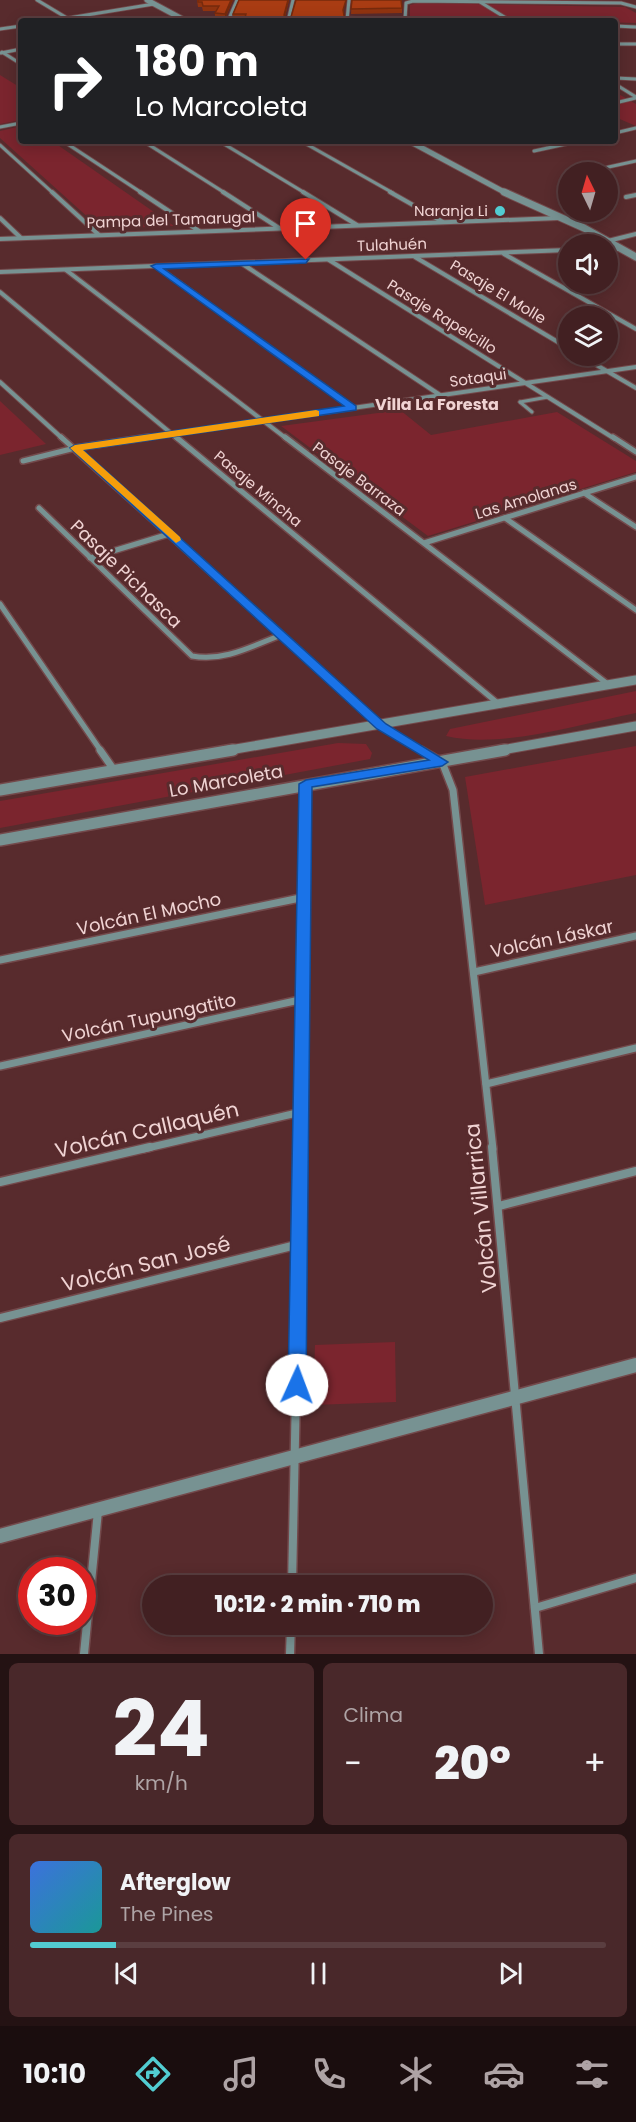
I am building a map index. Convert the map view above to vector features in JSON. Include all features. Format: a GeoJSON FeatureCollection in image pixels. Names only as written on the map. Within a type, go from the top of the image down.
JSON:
{"type":"FeatureCollection","features":[{"type":"Feature","properties":{"kind":"street"},"geometry":{"type":"LineString","coordinates":[[37,0],[68,18],[154,4]]}},
{"type":"Feature","properties":{"kind":"street"},"geometry":{"type":"LineString","coordinates":[[147,0],[180,18]]}},
{"type":"Feature","properties":{"kind":"street"},"geometry":{"type":"LineString","coordinates":[[229,18],[237,0]]}},
{"type":"Feature","properties":{"kind":"street"},"geometry":{"type":"LineString","coordinates":[[289,18],[293,0]]}},
{"type":"Feature","properties":{"kind":"street"},"geometry":{"type":"LineString","coordinates":[[347,18],[350,0]]}},
{"type":"Feature","properties":{"kind":"street"},"geometry":{"type":"LineString","coordinates":[[478,1],[506,18]]}},
{"type":"Feature","properties":{"kind":"street"},"geometry":{"type":"LineString","coordinates":[[405,18],[406,3],[409,2],[621,3],[636,7]]}},
{"type":"Feature","properties":{"kind":"street"},"geometry":{"type":"LineString","coordinates":[[0,29],[18,26]]}},
{"type":"Feature","properties":{"kind":"street"},"geometry":{"type":"LineString","coordinates":[[618,26],[636,27]]}},
{"type":"Feature","properties":{"kind":"street"},"geometry":{"type":"LineString","coordinates":[[618,44],[636,44]]}},
{"type":"Feature","properties":{"kind":"street"},"geometry":{"type":"LineString","coordinates":[[1,52],[18,49]]}},
{"type":"Feature","properties":{"kind":"street"},"geometry":{"type":"LineString","coordinates":[[1,52],[18,62]]}},
{"type":"Feature","properties":{"kind":"street"},"geometry":{"type":"LineString","coordinates":[[618,78],[636,79]]}},
{"type":"Feature","properties":{"kind":"street"},"geometry":{"type":"LineString","coordinates":[[618,86],[636,98]]}},
{"type":"Feature","properties":{"kind":"street"},"geometry":{"type":"LineString","coordinates":[[618,102],[636,98]]}},
{"type":"Feature","properties":{"kind":"street"},"geometry":{"type":"LineString","coordinates":[[0,127],[18,124]]}},
{"type":"Feature","properties":{"kind":"street"},"geometry":{"type":"LineString","coordinates":[[618,132],[636,128]]}},
{"type":"Feature","properties":{"kind":"street"},"geometry":{"type":"LineString","coordinates":[[68,144],[199,231]]}},
{"type":"Feature","properties":{"kind":"street"},"geometry":{"type":"LineString","coordinates":[[148,144],[279,228]]}},
{"type":"Feature","properties":{"kind":"street"},"geometry":{"type":"LineString","coordinates":[[224,144],[357,225]]}},
{"type":"Feature","properties":{"kind":"street"},"geometry":{"type":"LineString","coordinates":[[306,144],[443,222]]}},
{"type":"Feature","properties":{"kind":"street"},"geometry":{"type":"LineString","coordinates":[[415,144],[526,204],[558,218]]}},
{"type":"Feature","properties":{"kind":"street"},"geometry":{"type":"LineString","coordinates":[[534,152],[567,144]]}},
{"type":"Feature","properties":{"kind":"street"},"geometry":{"type":"LineString","coordinates":[[0,145],[99,235]]}},
{"type":"Feature","properties":{"kind":"street"},"geometry":{"type":"LineString","coordinates":[[618,164],[636,160]]}},
{"type":"Feature","properties":{"kind":"street"},"geometry":{"type":"LineString","coordinates":[[626,197],[636,195]]}},
{"type":"Feature","properties":{"kind":"street"},"geometry":{"type":"LineString","coordinates":[[0,218],[21,238]]}},
{"type":"Feature","properties":{"kind":"street","name":"Pampa del Tamarugal"},"geometry":{"type":"LineString","coordinates":[[0,239],[558,218]]}},
{"type":"Feature","properties":{"kind":"street"},"geometry":{"type":"LineString","coordinates":[[566,222],[588,234]]}},
{"type":"Feature","properties":{"kind":"street"},"geometry":{"type":"LineString","coordinates":[[618,241],[636,234]]}},
{"type":"Feature","properties":{"kind":"street"},"geometry":{"type":"LineString","coordinates":[[618,248],[636,257]]}},
{"type":"Feature","properties":{"kind":"street","name":"Tulahuén"},"geometry":{"type":"LineString","coordinates":[[0,272],[558,250]]}},
{"type":"Feature","properties":{"kind":"street"},"geometry":{"type":"LineString","coordinates":[[502,253],[636,329]]}},
{"type":"Feature","properties":{"kind":"street","name":"Pasaje El Molle"},"geometry":{"type":"LineString","coordinates":[[415,256],[558,342]]}},
{"type":"Feature","properties":{"kind":"street","name":"Pasaje Rapelcillo"},"geometry":{"type":"LineString","coordinates":[[328,260],[636,452]]}},
{"type":"Feature","properties":{"kind":"street"},"geometry":{"type":"LineString","coordinates":[[240,263],[440,395]]}},
{"type":"Feature","properties":{"kind":"street"},"geometry":{"type":"LineString","coordinates":[[156,266],[352,408]]}},
{"type":"Feature","properties":{"kind":"street","name":"Pasaje Barraza"},"geometry":{"type":"LineString","coordinates":[[66,270],[610,685]]}},
{"type":"Feature","properties":{"kind":"street","name":"Pasaje Mincha"},"geometry":{"type":"LineString","coordinates":[[0,292],[500,705]]}},
{"type":"Feature","properties":{"kind":"street"},"geometry":{"type":"LineString","coordinates":[[599,366],[636,388]]}},
{"type":"Feature","properties":{"kind":"street","name":"Sotaqui"},"geometry":{"type":"LineString","coordinates":[[23,461],[75,448],[636,367]]}},
{"type":"Feature","properties":{"kind":"street"},"geometry":{"type":"LineString","coordinates":[[0,382],[382,727],[442,762]]}},
{"type":"Feature","properties":{"kind":"street","name":"Las Amolanas"},"geometry":{"type":"LineString","coordinates":[[424,543],[636,477]]}},
{"type":"Feature","properties":{"kind":"street"},"geometry":{"type":"LineString","coordinates":[[584,494],[636,528]]}},
{"type":"Feature","properties":{"kind":"street","name":"Pasaje Pichasca"},"geometry":{"type":"LineString","coordinates":[[39,508],[188,653],[197,657],[218,657],[281,635]]}},
{"type":"Feature","properties":{"kind":"street"},"geometry":{"type":"LineString","coordinates":[[505,518],[636,610]]}},
{"type":"Feature","properties":{"kind":"street"},"geometry":{"type":"LineString","coordinates":[[90,558],[169,534]]}},
{"type":"Feature","properties":{"kind":"street"},"geometry":{"type":"LineString","coordinates":[[0,604],[114,770]]}},
{"type":"Feature","properties":{"kind":"street","name":"Lo Marcoleta"},"geometry":{"type":"LineString","coordinates":[[0,790],[263,743],[382,727],[636,680]]}},
{"type":"Feature","properties":{"kind":"street","name":"Lo Marcoleta"},"geometry":{"type":"LineString","coordinates":[[0,840],[636,726]]}},
{"type":"Feature","properties":{"kind":"street","name":"Volcán Villarrica"},"geometry":{"type":"LineString","coordinates":[[442,762],[456,804],[518,1395],[539,1654]]}},
{"type":"Feature","properties":{"kind":"street"},"geometry":{"type":"LineString","coordinates":[[292,1575],[300,1244],[306,784]]}},
{"type":"Feature","properties":{"kind":"street","name":"Volcán El Mocho"},"geometry":{"type":"LineString","coordinates":[[0,960],[305,897]]}},
{"type":"Feature","properties":{"kind":"street","name":"Volcán Láskar"},"geometry":{"type":"LineString","coordinates":[[474,972],[636,936]]}},
{"type":"Feature","properties":{"kind":"street","name":"Volcán Tupungatito"},"geometry":{"type":"LineString","coordinates":[[0,1066],[304,999]]}},
{"type":"Feature","properties":{"kind":"street"},"geometry":{"type":"LineString","coordinates":[[486,1084],[636,1048]]}},
{"type":"Feature","properties":{"kind":"street","name":"Volcán Callaquén"},"geometry":{"type":"LineString","coordinates":[[0,1182],[302,1112]]}},
{"type":"Feature","properties":{"kind":"street"},"geometry":{"type":"LineString","coordinates":[[499,1206],[636,1172]]}},
{"type":"Feature","properties":{"kind":"street","name":"Volcán San José"},"geometry":{"type":"LineString","coordinates":[[0,1318],[300,1244]]}},
{"type":"Feature","properties":{"kind":"street"},"geometry":{"type":"LineString","coordinates":[[0,1536],[636,1365]]}},
{"type":"Feature","properties":{"kind":"street"},"geometry":{"type":"LineString","coordinates":[[84,1654],[99,1509]]}},
{"type":"Feature","properties":{"kind":"street"},"geometry":{"type":"LineString","coordinates":[[535,1608],[636,1578]]}},
{"type":"Feature","properties":{"kind":"street"},"geometry":{"type":"LineString","coordinates":[[290,1654],[291,1635]]}},
{"type":"Feature","properties":{"kind":"lane"},"geometry":{"type":"LineString","coordinates":[[532,412],[520,402],[548,397]]}},
{"type":"Feature","properties":{"kind":"shaded area"},"geometry":{"type":"Polygon","coordinates":[[[418,3],[625,7],[636,13],[636,23],[618,23],[618,18],[410,17],[410,5],[418,3]]]}},
{"type":"Feature","properties":{"kind":"shaded area"},"geometry":{"type":"Polygon","coordinates":[[[0,75],[18,86],[18,121],[0,124],[0,75]]]}},
{"type":"Feature","properties":{"kind":"shaded area"},"geometry":{"type":"Polygon","coordinates":[[[618,94],[636,104],[636,126],[618,118],[618,94]]]}},
{"type":"Feature","properties":{"kind":"shaded area"},"geometry":{"type":"Polygon","coordinates":[[[18,127],[18,144],[56,144],[174,226],[101,229],[0,138],[0,131],[18,127]]]}},
{"type":"Feature","properties":{"kind":"shaded area"},"geometry":{"type":"Polygon","coordinates":[[[0,401],[46,444],[0,455],[0,401]]]}},
{"type":"Feature","properties":{"kind":"shaded area"},"geometry":{"type":"Polygon","coordinates":[[[400,410],[431,435],[557,412],[636,461],[636,472],[428,536],[281,426],[400,410]]]}},
{"type":"Feature","properties":{"kind":"shaded area"},"geometry":{"type":"Polygon","coordinates":[[[636,691],[636,713],[566,729],[516,737],[468,739],[446,736],[450,729],[636,691]]]}},
{"type":"Feature","properties":{"kind":"shaded area"},"geometry":{"type":"Polygon","coordinates":[[[338,743],[366,744],[372,753],[370,759],[0,828],[0,801],[338,743]]]}},
{"type":"Feature","properties":{"kind":"shaded area"},"geometry":{"type":"Polygon","coordinates":[[[636,746],[636,875],[485,905],[465,777],[636,746]]]}},
{"type":"Feature","properties":{"kind":"shaded area"},"geometry":{"type":"Polygon","coordinates":[[[395,1342],[396,1402],[313,1405],[315,1345],[395,1342]]]}},
{"type":"Feature","properties":{"kind":"building"},"geometry":{"type":"Polygon","coordinates":[[[198,0],[231,0],[225,14],[215,13],[219,6],[203,6],[198,0]]]}},
{"type":"Feature","properties":{"kind":"building"},"geometry":{"type":"Polygon","coordinates":[[[239,0],[288,0],[284,15],[286,18],[245,18],[246,14],[233,14],[239,0]]]}},
{"type":"Feature","properties":{"kind":"building"},"geometry":{"type":"Polygon","coordinates":[[[296,0],[346,0],[343,10],[344,18],[289,18],[296,0]]]}},
{"type":"Feature","properties":{"kind":"building"},"geometry":{"type":"Polygon","coordinates":[[[352,0],[401,0],[402,8],[351,9],[352,0]]]}},
{"type":"Feature","properties":{"kind":"slow traffic"},"geometry":{"type":"LineString","coordinates":[[176,540],[75,448],[316,413]]}},
{"type":"Feature","properties":{"kind":"place","name":"Naranja Li"},"geometry":{"type":"Point","coordinates":[500,211]}},
{"type":"Feature","properties":{"kind":"district","name":"Villa La Foresta"},"geometry":{"type":"Point","coordinates":[437,404]}},
{"type":"Feature","properties":{"kind":"route"},"geometry":{"type":"LineString","coordinates":[[297,1385],[306,784],[442,762],[382,727],[75,448],[352,408],[156,266],[306,260]]}}]}
